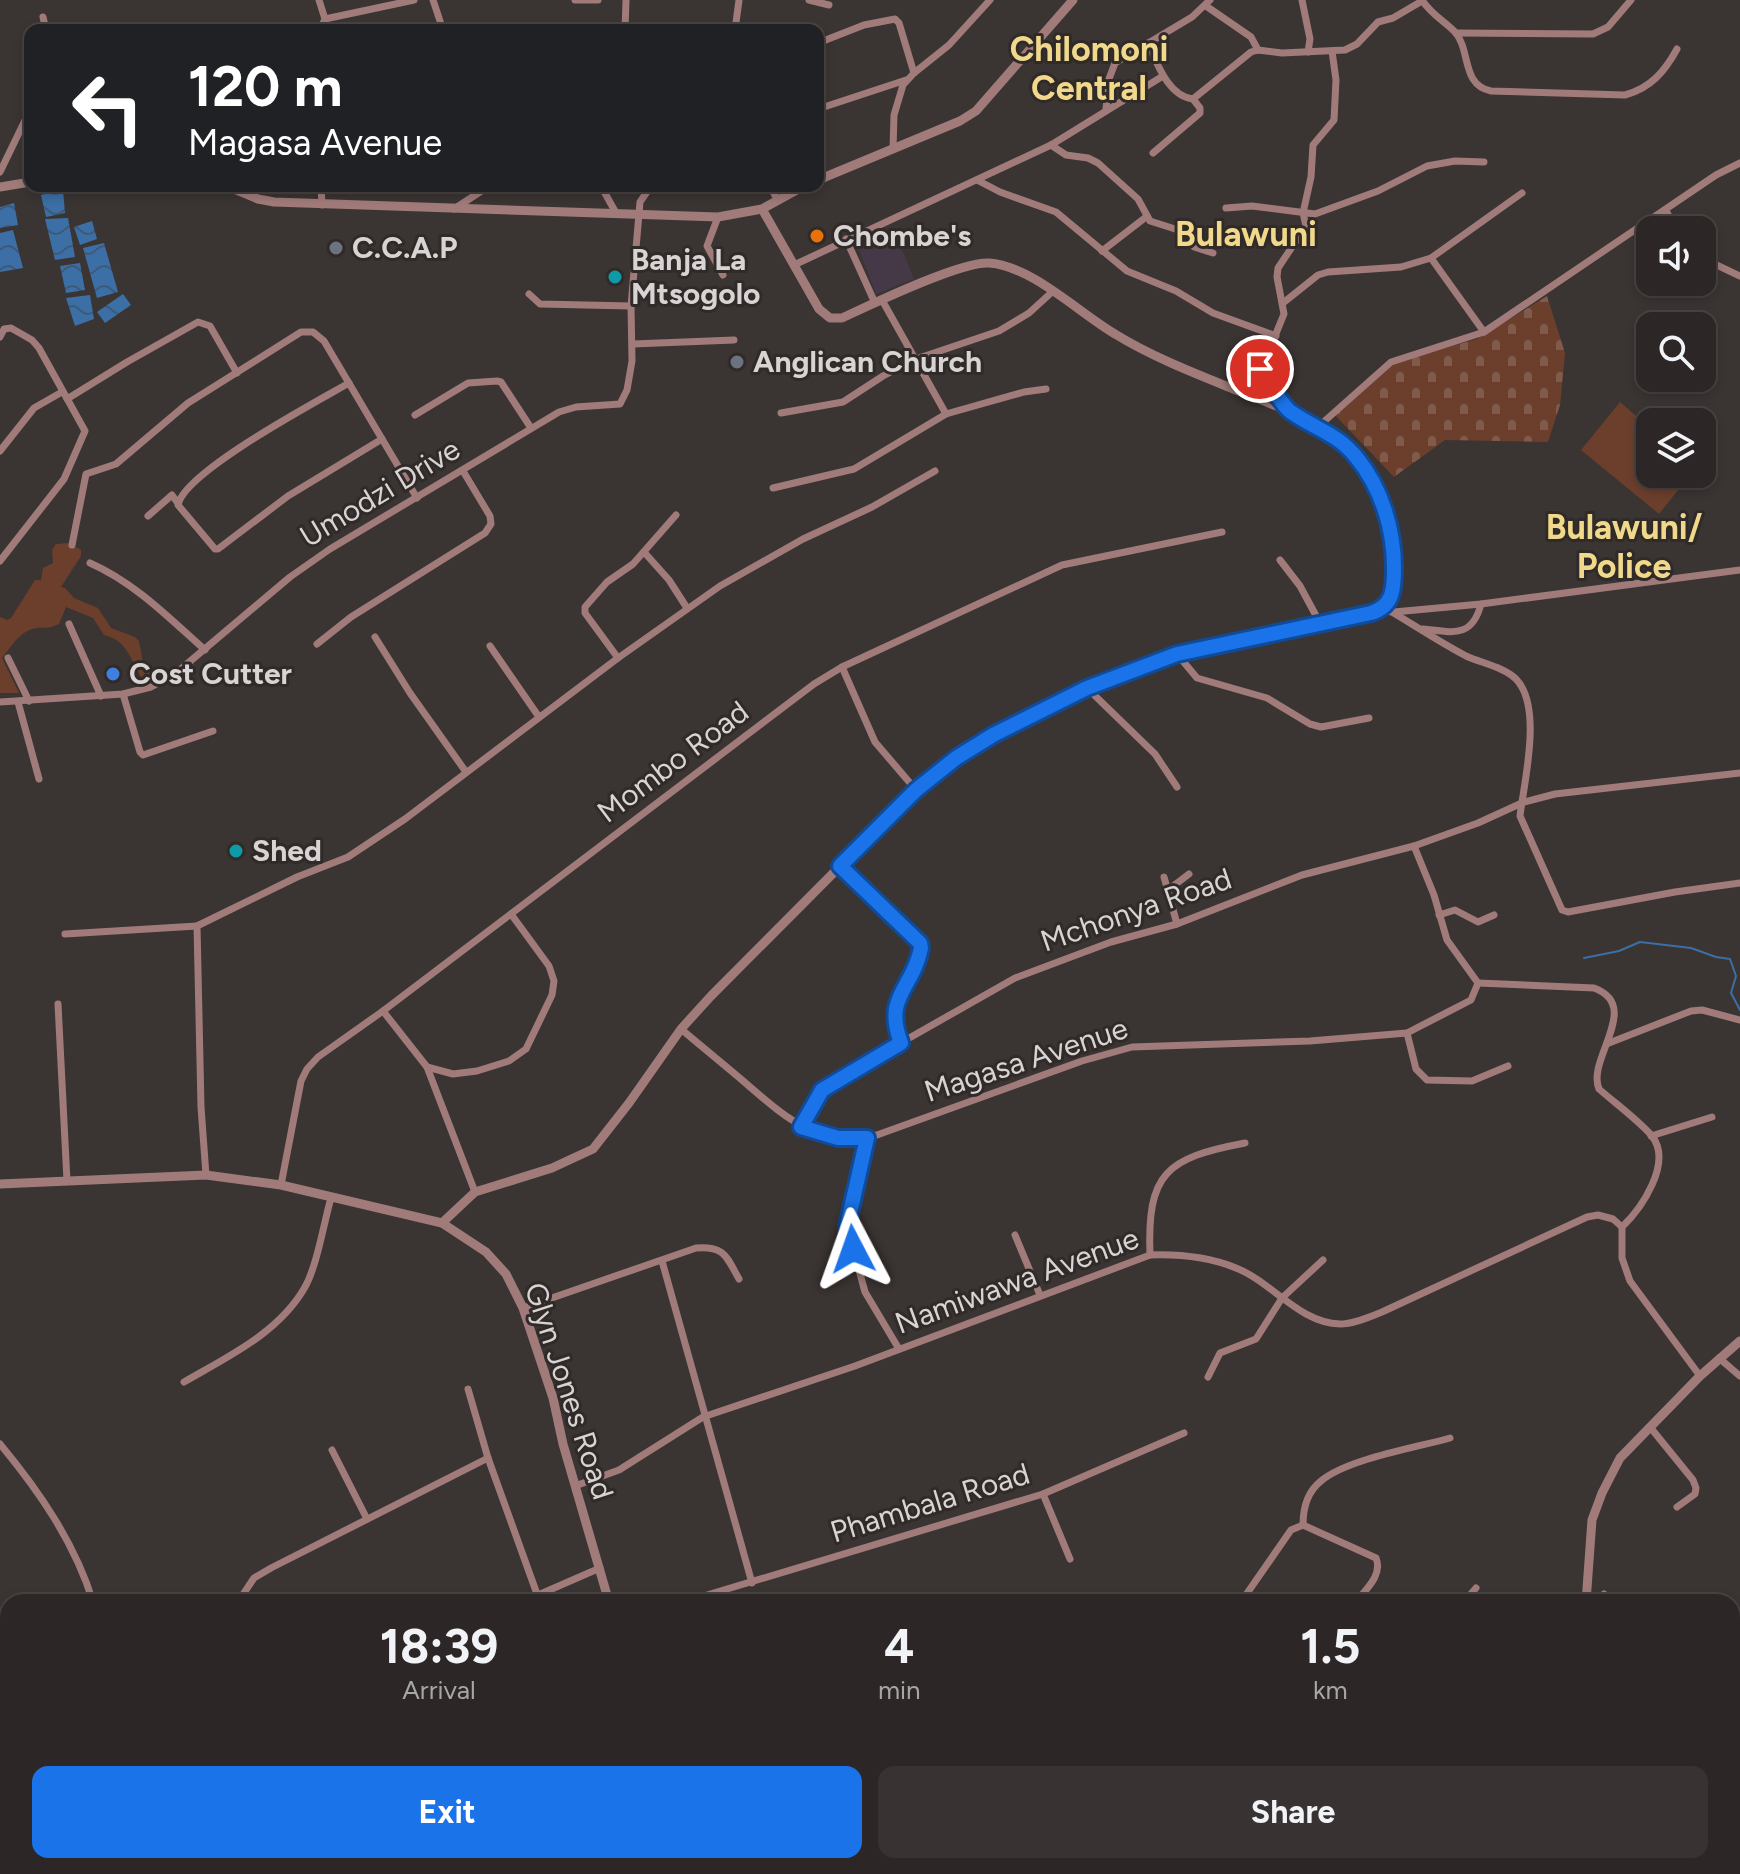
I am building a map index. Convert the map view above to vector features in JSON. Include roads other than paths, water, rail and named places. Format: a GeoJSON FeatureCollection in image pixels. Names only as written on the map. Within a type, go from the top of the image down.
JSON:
{"type":"FeatureCollection","features":[{"type":"Feature","properties":{"kind":"street"},"geometry":{"type":"LineString","coordinates":[[319,0],[325,19],[323,24]]}},
{"type":"Feature","properties":{"kind":"street"},"geometry":{"type":"LineString","coordinates":[[325,19],[414,0]]}},
{"type":"Feature","properties":{"kind":"street"},"geometry":{"type":"LineString","coordinates":[[433,0],[441,24]]}},
{"type":"Feature","properties":{"kind":"street"},"geometry":{"type":"LineString","coordinates":[[575,0],[598,0]]}},
{"type":"Feature","properties":{"kind":"street"},"geometry":{"type":"LineString","coordinates":[[625,24],[626,0]]}},
{"type":"Feature","properties":{"kind":"street"},"geometry":{"type":"LineString","coordinates":[[736,24],[739,0]]}},
{"type":"Feature","properties":{"kind":"street"},"geometry":{"type":"LineString","coordinates":[[809,0],[829,5]]}},
{"type":"Feature","properties":{"kind":"street"},"geometry":{"type":"LineString","coordinates":[[893,149],[894,115],[900,92],[911,76],[949,45],[990,0]]}},
{"type":"Feature","properties":{"kind":"street"},"geometry":{"type":"LineString","coordinates":[[824,178],[960,121],[976,111],[1073,0]]}},
{"type":"Feature","properties":{"kind":"street"},"geometry":{"type":"LineString","coordinates":[[1302,0],[1310,39],[1308,52]]}},
{"type":"Feature","properties":{"kind":"street"},"geometry":{"type":"LineString","coordinates":[[1193,99],[1241,58],[1258,50],[1277,53],[1352,47],[1378,22],[1393,18],[1422,0],[1436,17],[1456,33],[1475,83],[1483,89],[1615,95],[1631,93],[1660,75],[1677,49]]}},
{"type":"Feature","properties":{"kind":"street"},"geometry":{"type":"LineString","coordinates":[[1456,33],[1593,34],[1608,27],[1631,0]]}},
{"type":"Feature","properties":{"kind":"street"},"geometry":{"type":"LineString","coordinates":[[1106,109],[1109,79],[1115,63],[1186,21],[1208,3],[1245,32],[1258,50]]}},
{"type":"Feature","properties":{"kind":"street"},"geometry":{"type":"LineString","coordinates":[[43,17],[45,24]]}},
{"type":"Feature","properties":{"kind":"street"},"geometry":{"type":"LineString","coordinates":[[824,41],[864,25],[895,19],[899,23],[911,76]]}},
{"type":"Feature","properties":{"kind":"street"},"geometry":{"type":"LineString","coordinates":[[1148,43],[1163,76],[1180,94],[1193,99],[1200,108],[1200,113],[1153,153]]}},
{"type":"Feature","properties":{"kind":"street"},"geometry":{"type":"LineString","coordinates":[[1289,411],[1264,385],[1259,375],[1284,314],[1278,268],[1305,228],[1303,213],[1311,177],[1313,145],[1334,120],[1336,80],[1332,51]]}},
{"type":"Feature","properties":{"kind":"street"},"geometry":{"type":"LineString","coordinates":[[824,107],[911,76]]}},
{"type":"Feature","properties":{"kind":"street"},"geometry":{"type":"LineString","coordinates":[[794,265],[1051,145],[1163,76]]}},
{"type":"Feature","properties":{"kind":"street"},"geometry":{"type":"LineString","coordinates":[[0,172],[24,122]]}},
{"type":"Feature","properties":{"kind":"street"},"geometry":{"type":"LineString","coordinates":[[1051,145],[1066,155],[1088,158],[1098,163],[1138,199],[1146,217],[1194,235],[1194,247],[1213,253]]}},
{"type":"Feature","properties":{"kind":"street"},"geometry":{"type":"LineString","coordinates":[[1226,208],[1252,206],[1310,215],[1378,191],[1427,166],[1455,161],[1484,162]]}},
{"type":"Feature","properties":{"kind":"street"},"geometry":{"type":"LineString","coordinates":[[1319,426],[1391,362],[1484,332],[1716,175],[1740,163]]}},
{"type":"Feature","properties":{"kind":"street"},"geometry":{"type":"LineString","coordinates":[[977,180],[1000,192],[1056,212],[1127,271],[1176,291],[1213,313],[1276,336]]}},
{"type":"Feature","properties":{"kind":"street"},"geometry":{"type":"LineString","coordinates":[[0,187],[24,183]]}},
{"type":"Feature","properties":{"kind":"street"},"geometry":{"type":"LineString","coordinates":[[242,192],[265,201],[322,205],[718,217],[762,209],[792,192]]}},
{"type":"Feature","properties":{"kind":"street"},"geometry":{"type":"LineString","coordinates":[[321,192],[322,205]]}},
{"type":"Feature","properties":{"kind":"street"},"geometry":{"type":"LineString","coordinates":[[453,209],[480,192]]}},
{"type":"Feature","properties":{"kind":"street"},"geometry":{"type":"LineString","coordinates":[[604,192],[616,213]]}},
{"type":"Feature","properties":{"kind":"street","name":"Umodzi Drive"},"geometry":{"type":"LineString","coordinates":[[0,702],[123,694],[151,687],[175,674],[310,563],[531,428],[566,409],[620,404],[627,390],[633,344],[631,306],[641,199],[646,192]]}},
{"type":"Feature","properties":{"kind":"street"},"geometry":{"type":"LineString","coordinates":[[773,192],[777,199]]}},
{"type":"Feature","properties":{"kind":"street"},"geometry":{"type":"LineString","coordinates":[[1283,303],[1318,275],[1401,267],[1431,258],[1522,193]]}},
{"type":"Feature","properties":{"kind":"street"},"geometry":{"type":"LineString","coordinates":[[762,209],[819,309],[830,318],[842,318],[961,268],[983,263],[1013,269],[1148,352],[1319,426],[1357,458],[1375,487],[1385,512],[1393,550],[1394,585],[1390,600],[1381,610]]}},
{"type":"Feature","properties":{"kind":"street"},"geometry":{"type":"LineString","coordinates":[[1666,210],[1669,216]]}},
{"type":"Feature","properties":{"kind":"street"},"geometry":{"type":"LineString","coordinates":[[718,217],[707,246],[723,275]]}},
{"type":"Feature","properties":{"kind":"street"},"geometry":{"type":"LineString","coordinates":[[1102,251],[1146,217]]}},
{"type":"Feature","properties":{"kind":"street"},"geometry":{"type":"LineString","coordinates":[[846,239],[946,414]]}},
{"type":"Feature","properties":{"kind":"street"},"geometry":{"type":"LineString","coordinates":[[1431,258],[1484,332]]}},
{"type":"Feature","properties":{"kind":"street"},"geometry":{"type":"LineString","coordinates":[[1716,265],[1740,276]]}},
{"type":"Feature","properties":{"kind":"street"},"geometry":{"type":"LineString","coordinates":[[781,413],[843,402],[916,359],[999,331],[1029,313],[1052,292]]}},
{"type":"Feature","properties":{"kind":"street"},"geometry":{"type":"LineString","coordinates":[[529,294],[540,304],[631,306]]}},
{"type":"Feature","properties":{"kind":"street"},"geometry":{"type":"LineString","coordinates":[[0,451],[34,408],[65,395],[198,322],[210,326],[237,373]]}},
{"type":"Feature","properties":{"kind":"street"},"geometry":{"type":"LineString","coordinates":[[0,337],[4,329],[11,328],[32,340],[85,431],[64,479],[0,561]]}},
{"type":"Feature","properties":{"kind":"street"},"geometry":{"type":"LineString","coordinates":[[72,545],[86,474],[116,464],[188,403],[301,332],[313,332],[324,341],[417,498]]}},
{"type":"Feature","properties":{"kind":"street"},"geometry":{"type":"LineString","coordinates":[[633,344],[734,340]]}},
{"type":"Feature","properties":{"kind":"street"},"geometry":{"type":"LineString","coordinates":[[415,415],[468,383],[497,381],[501,382],[531,428]]}},
{"type":"Feature","properties":{"kind":"street"},"geometry":{"type":"LineString","coordinates":[[177,502],[191,484],[219,462],[349,383]]}},
{"type":"Feature","properties":{"kind":"street"},"geometry":{"type":"LineString","coordinates":[[773,488],[854,469],[946,414],[1024,392],[1046,389]]}},
{"type":"Feature","properties":{"kind":"street"},"geometry":{"type":"LineString","coordinates":[[148,516],[172,495],[218,549],[288,496],[382,439]]}},
{"type":"Feature","properties":{"kind":"street"},"geometry":{"type":"LineString","coordinates":[[317,644],[351,617],[489,529],[490,516],[463,471]]}},
{"type":"Feature","properties":{"kind":"street"},"geometry":{"type":"LineString","coordinates":[[65,934],[197,926],[297,877],[348,857],[405,819],[687,608],[746,570],[803,539],[858,515],[935,471]]}},
{"type":"Feature","properties":{"kind":"street"},"geometry":{"type":"LineString","coordinates":[[618,658],[585,613],[585,607],[597,591],[633,564],[676,515]]}},
{"type":"Feature","properties":{"kind":"street","name":"Mombo Road"},"geometry":{"type":"LineString","coordinates":[[281,1185],[301,1081],[318,1057],[814,684],[842,667],[1062,565],[1222,532]]}},
{"type":"Feature","properties":{"kind":"street"},"geometry":{"type":"LineString","coordinates":[[644,552],[669,580],[687,608]]}},
{"type":"Feature","properties":{"kind":"street"},"geometry":{"type":"LineString","coordinates":[[1280,560],[1300,586],[1320,623]]}},
{"type":"Feature","properties":{"kind":"street"},"geometry":{"type":"LineString","coordinates":[[90,563],[115,574],[151,601],[205,650]]}},
{"type":"Feature","properties":{"kind":"street"},"geometry":{"type":"LineString","coordinates":[[0,1184],[206,1175],[281,1185],[442,1223],[475,1192],[552,1168],[593,1149],[681,1029],[745,960],[916,790],[980,743],[1087,688],[1177,654],[1381,610],[1392,612],[1481,604],[1740,570]]}},
{"type":"Feature","properties":{"kind":"street"},"geometry":{"type":"LineString","coordinates":[[1420,629],[1465,630],[1475,621],[1481,604]]}},
{"type":"Feature","properties":{"kind":"street"},"geometry":{"type":"LineString","coordinates":[[1392,612],[1465,655],[1511,675],[1521,685],[1530,726],[1524,802],[1519,813],[1558,904],[1568,912],[1740,883]]}},
{"type":"Feature","properties":{"kind":"street"},"geometry":{"type":"LineString","coordinates":[[69,624],[101,696]]}},
{"type":"Feature","properties":{"kind":"street"},"geometry":{"type":"LineString","coordinates":[[375,637],[466,772]]}},
{"type":"Feature","properties":{"kind":"street"},"geometry":{"type":"LineString","coordinates":[[490,646],[539,717]]}},
{"type":"Feature","properties":{"kind":"street"},"geometry":{"type":"LineString","coordinates":[[1177,654],[1197,678],[1267,698],[1316,726],[1369,718]]}},
{"type":"Feature","properties":{"kind":"street"},"geometry":{"type":"LineString","coordinates":[[8,658],[29,701]]}},
{"type":"Feature","properties":{"kind":"street"},"geometry":{"type":"LineString","coordinates":[[842,667],[875,742],[916,790]]}},
{"type":"Feature","properties":{"kind":"street"},"geometry":{"type":"LineString","coordinates":[[1087,688],[1155,754],[1177,787]]}},
{"type":"Feature","properties":{"kind":"street"},"geometry":{"type":"LineString","coordinates":[[123,694],[143,755],[213,731]]}},
{"type":"Feature","properties":{"kind":"street"},"geometry":{"type":"LineString","coordinates":[[18,702],[39,779]]}},
{"type":"Feature","properties":{"kind":"street","name":"Mchonya Road"},"geometry":{"type":"LineString","coordinates":[[801,1127],[822,1090],[1015,978],[1111,942],[1177,924],[1302,875],[1414,846],[1478,823],[1524,802],[1555,794],[1740,773]]}},
{"type":"Feature","properties":{"kind":"street"},"geometry":{"type":"LineString","coordinates":[[1414,846],[1434,895],[1447,940],[1478,983],[1594,988],[1603,991],[1610,999],[1615,1013],[1609,1043],[1596,1070],[1595,1080],[1599,1089],[1651,1136],[1657,1154],[1652,1186],[1645,1202],[1622,1227],[1622,1258],[1630,1281],[1700,1376]]}},
{"type":"Feature","properties":{"kind":"street"},"geometry":{"type":"LineString","coordinates":[[840,866],[920,943],[920,955],[895,1005],[894,1017],[901,1043]]}},
{"type":"Feature","properties":{"kind":"street"},"geometry":{"type":"LineString","coordinates":[[1168,890],[1189,874]]}},
{"type":"Feature","properties":{"kind":"street"},"geometry":{"type":"LineString","coordinates":[[1164,877],[1177,924]]}},
{"type":"Feature","properties":{"kind":"street"},"geometry":{"type":"LineString","coordinates":[[1439,915],[1455,910],[1478,922],[1494,915]]}},
{"type":"Feature","properties":{"kind":"street"},"geometry":{"type":"LineString","coordinates":[[427,1067],[453,1074],[477,1071],[509,1061],[526,1049],[552,995],[554,981],[549,966],[511,914]]}},
{"type":"Feature","properties":{"kind":"street"},"geometry":{"type":"LineString","coordinates":[[197,926],[201,1107],[206,1175]]}},
{"type":"Feature","properties":{"kind":"street","name":"Magasa Avenue"},"geometry":{"type":"LineString","coordinates":[[681,1029],[775,1109],[801,1127],[838,1138],[867,1138],[1082,1061],[1132,1047],[1310,1041],[1407,1033],[1471,1000],[1478,983]]}},
{"type":"Feature","properties":{"kind":"street"},"geometry":{"type":"LineString","coordinates":[[58,1004],[67,1181]]}},
{"type":"Feature","properties":{"kind":"street"},"geometry":{"type":"LineString","coordinates":[[1609,1043],[1691,1011],[1702,1010],[1740,1020]]}},
{"type":"Feature","properties":{"kind":"street"},"geometry":{"type":"LineString","coordinates":[[383,1011],[427,1067],[475,1192]]}},
{"type":"Feature","properties":{"kind":"street"},"geometry":{"type":"LineString","coordinates":[[1407,1033],[1416,1069],[1427,1080],[1472,1081],[1508,1066]]}},
{"type":"Feature","properties":{"kind":"street"},"geometry":{"type":"LineString","coordinates":[[1651,1136],[1712,1117]]}},
{"type":"Feature","properties":{"kind":"street"},"geometry":{"type":"LineString","coordinates":[[867,1138],[847,1226],[865,1292],[899,1349]]}},
{"type":"Feature","properties":{"kind":"street"},"geometry":{"type":"LineString","coordinates":[[1150,1255],[1151,1203],[1162,1179],[1179,1163],[1201,1153],[1245,1143]]}},
{"type":"Feature","properties":{"kind":"street"},"geometry":{"type":"LineString","coordinates":[[184,1382],[257,1339],[285,1314],[306,1286],[331,1198]]}},
{"type":"Feature","properties":{"kind":"street","name":"Namiwawa Avenue"},"geometry":{"type":"LineString","coordinates":[[575,1486],[619,1470],[703,1417],[899,1349],[1150,1255],[1184,1255],[1237,1268],[1282,1298],[1326,1321],[1339,1324],[1382,1312],[1587,1217],[1598,1215],[1613,1219],[1622,1227]]}},
{"type":"Feature","properties":{"kind":"street","name":"Glyn Jones Road"},"geometry":{"type":"LineString","coordinates":[[442,1223],[498,1264],[523,1308],[553,1398],[607,1594]]}},
{"type":"Feature","properties":{"kind":"street"},"geometry":{"type":"LineString","coordinates":[[1015,1235],[1040,1295]]}},
{"type":"Feature","properties":{"kind":"street"},"geometry":{"type":"LineString","coordinates":[[523,1308],[696,1248],[713,1246],[726,1256],[739,1279]]}},
{"type":"Feature","properties":{"kind":"street"},"geometry":{"type":"LineString","coordinates":[[1208,1377],[1220,1353],[1256,1339],[1282,1298],[1323,1260]]}},
{"type":"Feature","properties":{"kind":"street"},"geometry":{"type":"LineString","coordinates":[[662,1261],[703,1417],[752,1583]]}},
{"type":"Feature","properties":{"kind":"street"},"geometry":{"type":"LineString","coordinates":[[1586,1594],[1589,1539],[1597,1506],[1620,1458],[1700,1376],[1740,1341]]}},
{"type":"Feature","properties":{"kind":"street"},"geometry":{"type":"LineString","coordinates":[[1719,1358],[1740,1376]]}},
{"type":"Feature","properties":{"kind":"street"},"geometry":{"type":"LineString","coordinates":[[468,1389],[488,1458],[537,1594],[600,1568]]}},
{"type":"Feature","properties":{"kind":"street"},"geometry":{"type":"LineString","coordinates":[[1650,1427],[1693,1480],[1696,1488],[1695,1494],[1677,1507]]}},
{"type":"Feature","properties":{"kind":"street","name":"Phambala Road"},"geometry":{"type":"LineString","coordinates":[[713,1594],[1043,1494],[1184,1433]]}},
{"type":"Feature","properties":{"kind":"street"},"geometry":{"type":"LineString","coordinates":[[1303,1525],[1303,1510],[1310,1493],[1331,1474],[1342,1468],[1450,1438]]}},
{"type":"Feature","properties":{"kind":"street"},"geometry":{"type":"LineString","coordinates":[[0,1444],[27,1476],[53,1515],[71,1547],[90,1594]]}},
{"type":"Feature","properties":{"kind":"street"},"geometry":{"type":"LineString","coordinates":[[332,1450],[367,1519]]}},
{"type":"Feature","properties":{"kind":"street"},"geometry":{"type":"LineString","coordinates":[[243,1594],[254,1578],[488,1458]]}},
{"type":"Feature","properties":{"kind":"street"},"geometry":{"type":"LineString","coordinates":[[1043,1494],[1070,1559]]}},
{"type":"Feature","properties":{"kind":"street"},"geometry":{"type":"LineString","coordinates":[[1247,1594],[1291,1530],[1303,1525],[1370,1554],[1379,1562],[1377,1574],[1362,1594]]}},
{"type":"Feature","properties":{"kind":"street"},"geometry":{"type":"LineString","coordinates":[[1471,1594],[1476,1588]]}},
{"type":"Feature","properties":{"kind":"water"},"geometry":{"type":"Polygon","coordinates":[[[63,192],[65,213],[46,217],[41,195],[63,192]]]}},
{"type":"Feature","properties":{"kind":"water"},"geometry":{"type":"Polygon","coordinates":[[[14,203],[18,225],[0,228],[0,207],[14,203]]]}},
{"type":"Feature","properties":{"kind":"water"},"geometry":{"type":"Polygon","coordinates":[[[68,218],[75,257],[55,260],[45,219],[68,218]]]}},
{"type":"Feature","properties":{"kind":"water"},"geometry":{"type":"Polygon","coordinates":[[[92,221],[97,239],[80,245],[74,227],[92,221]]]}},
{"type":"Feature","properties":{"kind":"water"},"geometry":{"type":"Polygon","coordinates":[[[13,230],[23,268],[0,272],[0,233],[13,230]]]}},
{"type":"Feature","properties":{"kind":"water"},"geometry":{"type":"Polygon","coordinates":[[[104,243],[118,292],[97,298],[83,248],[104,243]]]}},
{"type":"Feature","properties":{"kind":"water"},"geometry":{"type":"Polygon","coordinates":[[[80,263],[85,290],[66,293],[60,266],[80,263]]]}},
{"type":"Feature","properties":{"kind":"water"},"geometry":{"type":"Polygon","coordinates":[[[123,294],[131,305],[105,323],[97,312],[123,294]]]}},
{"type":"Feature","properties":{"kind":"water"},"geometry":{"type":"Polygon","coordinates":[[[90,295],[94,319],[75,326],[66,298],[90,295]]]}},
{"type":"Feature","properties":{"kind":"waterway"},"geometry":{"type":"LineString","coordinates":[[1584,958],[1619,951],[1640,942],[1691,948],[1730,959],[1736,976],[1731,993],[1740,1010]]}},
{"type":"Feature","properties":{"kind":"place","name":"Chombe's"},"geometry":{"type":"Point","coordinates":[817,236]}},
{"type":"Feature","properties":{"kind":"place","name":"C.C.A.P"},"geometry":{"type":"Point","coordinates":[336,248]}},
{"type":"Feature","properties":{"kind":"place","name":"Banja La Mtsogolo"},"geometry":{"type":"Point","coordinates":[615,277]}},
{"type":"Feature","properties":{"kind":"place","name":"Anglican Church"},"geometry":{"type":"Point","coordinates":[737,362]}},
{"type":"Feature","properties":{"kind":"place","name":"Cost Cutter"},"geometry":{"type":"Point","coordinates":[113,674]}},
{"type":"Feature","properties":{"kind":"place","name":"Shed"},"geometry":{"type":"Point","coordinates":[236,851]}},
{"type":"Feature","properties":{"kind":"district","name":"Chilomoni Central"},"geometry":{"type":"Point","coordinates":[1089,68]}},
{"type":"Feature","properties":{"kind":"district","name":"Bulawuni"},"geometry":{"type":"Point","coordinates":[1246,234]}},
{"type":"Feature","properties":{"kind":"district","name":"Bulawuni/ Police"},"geometry":{"type":"Point","coordinates":[1624,546]}}]}
